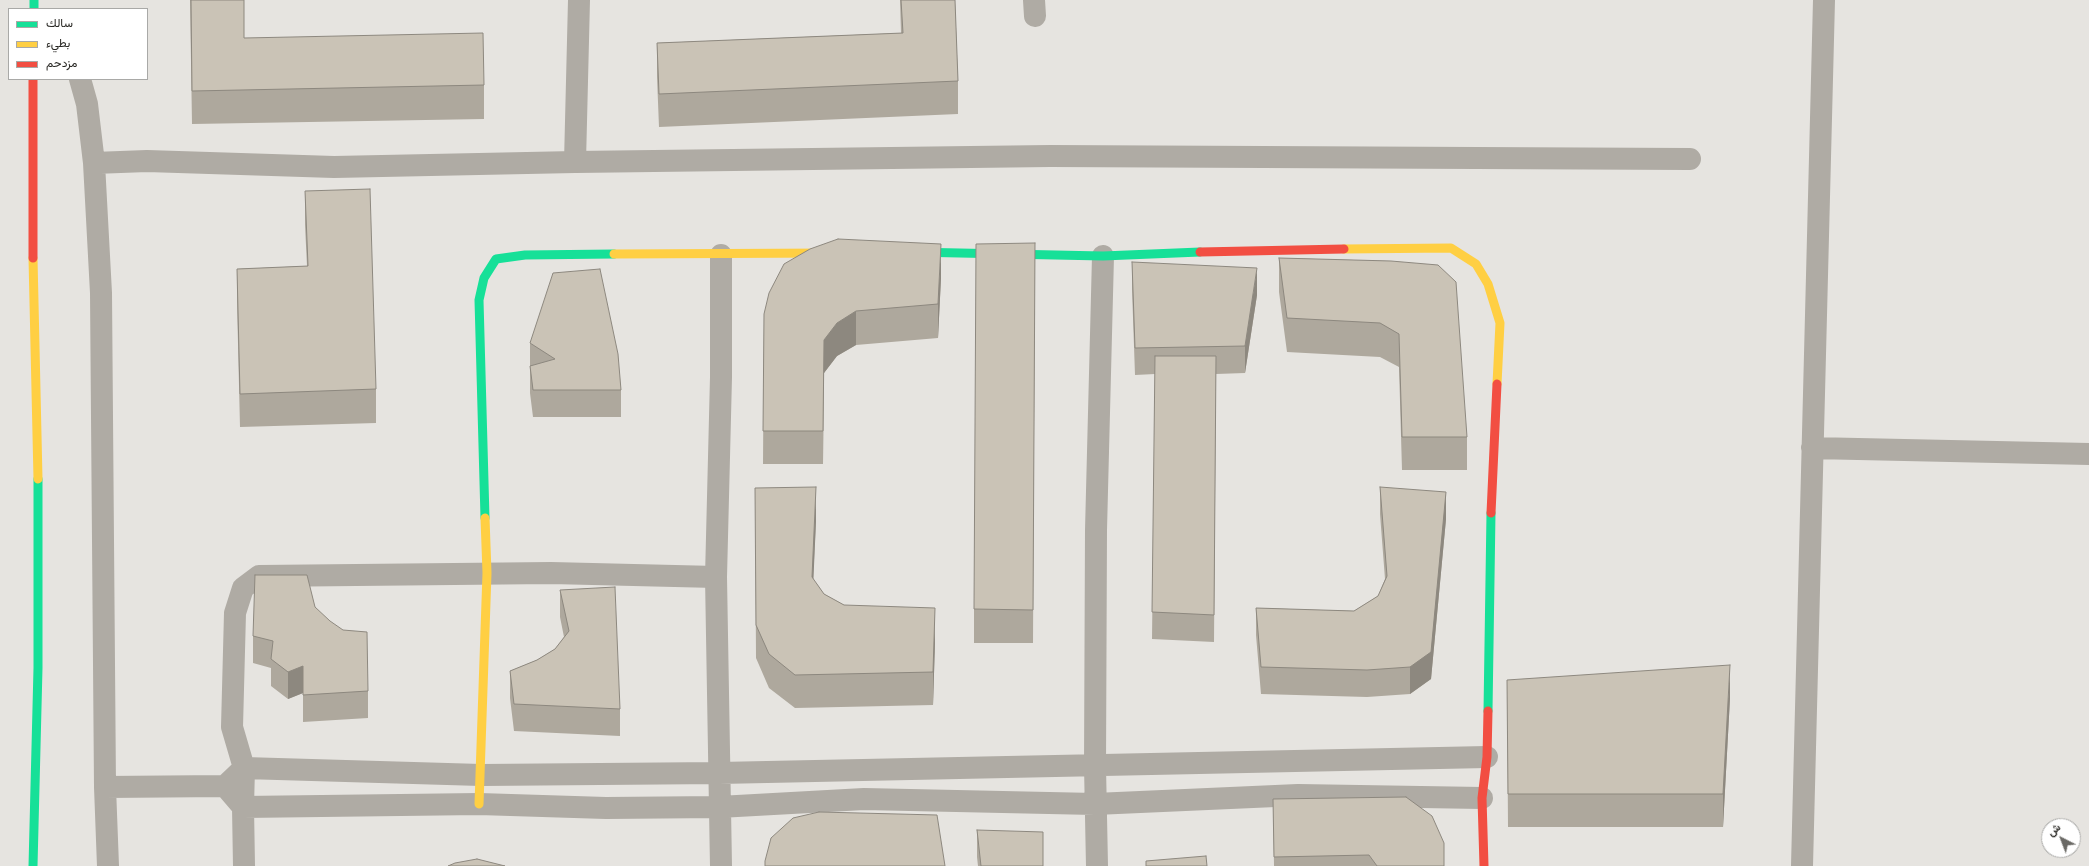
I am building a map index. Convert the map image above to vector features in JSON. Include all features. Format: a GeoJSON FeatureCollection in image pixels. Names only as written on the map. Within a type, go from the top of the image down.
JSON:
{"type":"FeatureCollection","features":[{"type":"Feature","properties":{"kind":"street"},"geometry":{"type":"LineString","coordinates":[[575,162],[579,0]]}},
{"type":"Feature","properties":{"kind":"street"},"geometry":{"type":"LineString","coordinates":[[1802,866],[1824,0]]}},
{"type":"Feature","properties":{"kind":"street"},"geometry":{"type":"LineString","coordinates":[[33,80],[32,213],[38,412],[38,668],[33,866]]}},
{"type":"Feature","properties":{"kind":"street"},"geometry":{"type":"LineString","coordinates":[[80,80],[87,104],[94,163],[102,367],[105,787],[108,866]]}},
{"type":"Feature","properties":{"kind":"street"},"geometry":{"type":"LineString","coordinates":[[94,163],[147,161],[334,167],[575,162],[1050,156],[1690,159]]}},
{"type":"Feature","properties":{"kind":"street"},"geometry":{"type":"LineString","coordinates":[[903,252],[1104,256],[1258,250],[1451,248],[1476,264],[1488,284],[1500,323],[1490,525],[1487,757],[1482,798],[1484,866]]}},
{"type":"Feature","properties":{"kind":"street"},"geometry":{"type":"LineString","coordinates":[[478,804],[487,573],[479,300],[484,278],[496,259],[525,255],[721,255],[840,253]]}},
{"type":"Feature","properties":{"kind":"street"},"geometry":{"type":"LineString","coordinates":[[721,255],[721,377],[716,577],[721,866]]}},
{"type":"Feature","properties":{"kind":"street"},"geometry":{"type":"LineString","coordinates":[[1097,866],[1095,804],[1096,530],[1104,256]]}},
{"type":"Feature","properties":{"kind":"street"},"geometry":{"type":"LineString","coordinates":[[1812,448],[2089,454]]}},
{"type":"Feature","properties":{"kind":"street"},"geometry":{"type":"LineString","coordinates":[[244,866],[242,807],[244,768],[232,727],[235,613],[243,588],[259,576],[487,573],[716,577]]}},
{"type":"Feature","properties":{"kind":"street"},"geometry":{"type":"LineString","coordinates":[[105,787],[225,786],[244,768],[480,775],[719,773],[1487,757]]}},
{"type":"Feature","properties":{"kind":"street"},"geometry":{"type":"LineString","coordinates":[[225,786],[242,807]]}},
{"type":"Feature","properties":{"kind":"street"},"geometry":{"type":"LineString","coordinates":[[242,807],[478,804],[606,808],[719,807],[864,799],[1095,804],[1298,795],[1482,798]]}},
{"type":"Feature","properties":{"kind":"building"},"geometry":{"type":"Polygon","coordinates":[[[191,0],[244,0],[244,38],[483,33],[484,85],[192,91],[191,0]]]}},
{"type":"Feature","properties":{"kind":"building"},"geometry":{"type":"Polygon","coordinates":[[[901,0],[955,0],[958,81],[659,94],[657,43],[903,33],[901,0]]]}},
{"type":"Feature","properties":{"kind":"building"},"geometry":{"type":"Polygon","coordinates":[[[370,189],[376,389],[240,394],[237,269],[308,266],[305,191],[370,189]]]}},
{"type":"Feature","properties":{"kind":"building"},"geometry":{"type":"Polygon","coordinates":[[[838,239],[941,244],[938,304],[856,311],[837,323],[824,340],[823,431],[763,431],[764,314],[769,293],[784,264],[810,249],[838,239]]]}},
{"type":"Feature","properties":{"kind":"building"},"geometry":{"type":"Polygon","coordinates":[[[1035,243],[1033,610],[974,609],[976,244],[1035,243]]]}},
{"type":"Feature","properties":{"kind":"building"},"geometry":{"type":"Polygon","coordinates":[[[1279,258],[1391,261],[1438,265],[1456,282],[1467,437],[1402,437],[1399,334],[1380,323],[1287,318],[1279,258]]]}},
{"type":"Feature","properties":{"kind":"building"},"geometry":{"type":"Polygon","coordinates":[[[1132,262],[1257,268],[1245,346],[1135,348],[1132,262]]]}},
{"type":"Feature","properties":{"kind":"building"},"geometry":{"type":"Polygon","coordinates":[[[600,269],[618,354],[621,390],[533,390],[530,366],[555,359],[530,343],[553,273],[600,269]]]}},
{"type":"Feature","properties":{"kind":"building"},"geometry":{"type":"Polygon","coordinates":[[[1155,356],[1216,356],[1214,615],[1152,612],[1155,356]]]}},
{"type":"Feature","properties":{"kind":"building"},"geometry":{"type":"Polygon","coordinates":[[[816,487],[812,577],[824,594],[844,605],[935,608],[933,672],[795,675],[769,654],[756,625],[755,488],[816,487]]]}},
{"type":"Feature","properties":{"kind":"building"},"geometry":{"type":"Polygon","coordinates":[[[1380,487],[1446,492],[1431,652],[1410,667],[1367,670],[1261,667],[1256,608],[1354,611],[1378,596],[1387,576],[1380,487]]]}},
{"type":"Feature","properties":{"kind":"building"},"geometry":{"type":"Polygon","coordinates":[[[255,575],[307,575],[315,607],[330,621],[343,630],[367,632],[368,691],[303,695],[303,666],[288,672],[271,659],[273,641],[253,636],[255,575]]]}},
{"type":"Feature","properties":{"kind":"building"},"geometry":{"type":"Polygon","coordinates":[[[615,587],[620,709],[514,704],[510,671],[537,660],[555,649],[569,631],[560,590],[615,587]]]}},
{"type":"Feature","properties":{"kind":"building"},"geometry":{"type":"Polygon","coordinates":[[[1730,665],[1723,794],[1508,794],[1507,680],[1730,665]]]}},
{"type":"Feature","properties":{"kind":"building"},"geometry":{"type":"Polygon","coordinates":[[[1406,797],[1432,816],[1444,843],[1444,866],[1377,866],[1369,855],[1274,857],[1273,799],[1406,797]]]}},
{"type":"Feature","properties":{"kind":"building"},"geometry":{"type":"Polygon","coordinates":[[[819,812],[937,815],[945,866],[765,866],[771,838],[793,818],[819,812]]]}},
{"type":"Feature","properties":{"kind":"building"},"geometry":{"type":"Polygon","coordinates":[[[977,830],[1043,832],[1043,866],[981,866],[977,830]]]}},
{"type":"Feature","properties":{"kind":"building"},"geometry":{"type":"Polygon","coordinates":[[[1206,856],[1207,866],[1146,866],[1146,861],[1206,856]]]}},
{"type":"Feature","properties":{"kind":"building"},"geometry":{"type":"Polygon","coordinates":[[[477,859],[505,866],[448,866],[455,863],[477,859]]]}},
{"type":"Feature","properties":{"kind":"traffic: fast"},"geometry":{"type":"LineString","coordinates":[[34,0],[34,8]]}},
{"type":"Feature","properties":{"kind":"traffic: fast"},"geometry":{"type":"LineString","coordinates":[[912,252],[1103,256],[1200,252]]}},
{"type":"Feature","properties":{"kind":"traffic: fast"},"geometry":{"type":"LineString","coordinates":[[485,518],[479,300],[484,278],[496,259],[525,255],[614,254]]}},
{"type":"Feature","properties":{"kind":"traffic: fast"},"geometry":{"type":"LineString","coordinates":[[33,866],[38,668],[38,479]]}},
{"type":"Feature","properties":{"kind":"traffic: fast"},"geometry":{"type":"LineString","coordinates":[[1488,711],[1491,513]]}},
{"type":"Feature","properties":{"kind":"traffic: slow"},"geometry":{"type":"LineString","coordinates":[[1344,249],[1451,248],[1476,264],[1488,284],[1500,323],[1497,384]]}},
{"type":"Feature","properties":{"kind":"traffic: slow"},"geometry":{"type":"LineString","coordinates":[[614,254],[833,253]]}},
{"type":"Feature","properties":{"kind":"traffic: slow"},"geometry":{"type":"LineString","coordinates":[[33,258],[38,479]]}},
{"type":"Feature","properties":{"kind":"traffic: slow"},"geometry":{"type":"LineString","coordinates":[[479,804],[487,573],[485,518]]}},
{"type":"Feature","properties":{"kind":"traffic: jam"},"geometry":{"type":"LineString","coordinates":[[33,80],[33,258]]}},
{"type":"Feature","properties":{"kind":"traffic: jam"},"geometry":{"type":"LineString","coordinates":[[1200,252],[1344,249]]}},
{"type":"Feature","properties":{"kind":"traffic: jam"},"geometry":{"type":"LineString","coordinates":[[1491,513],[1497,384]]}},
{"type":"Feature","properties":{"kind":"traffic: jam"},"geometry":{"type":"LineString","coordinates":[[1484,866],[1482,798],[1487,757],[1488,711]]}}]}
